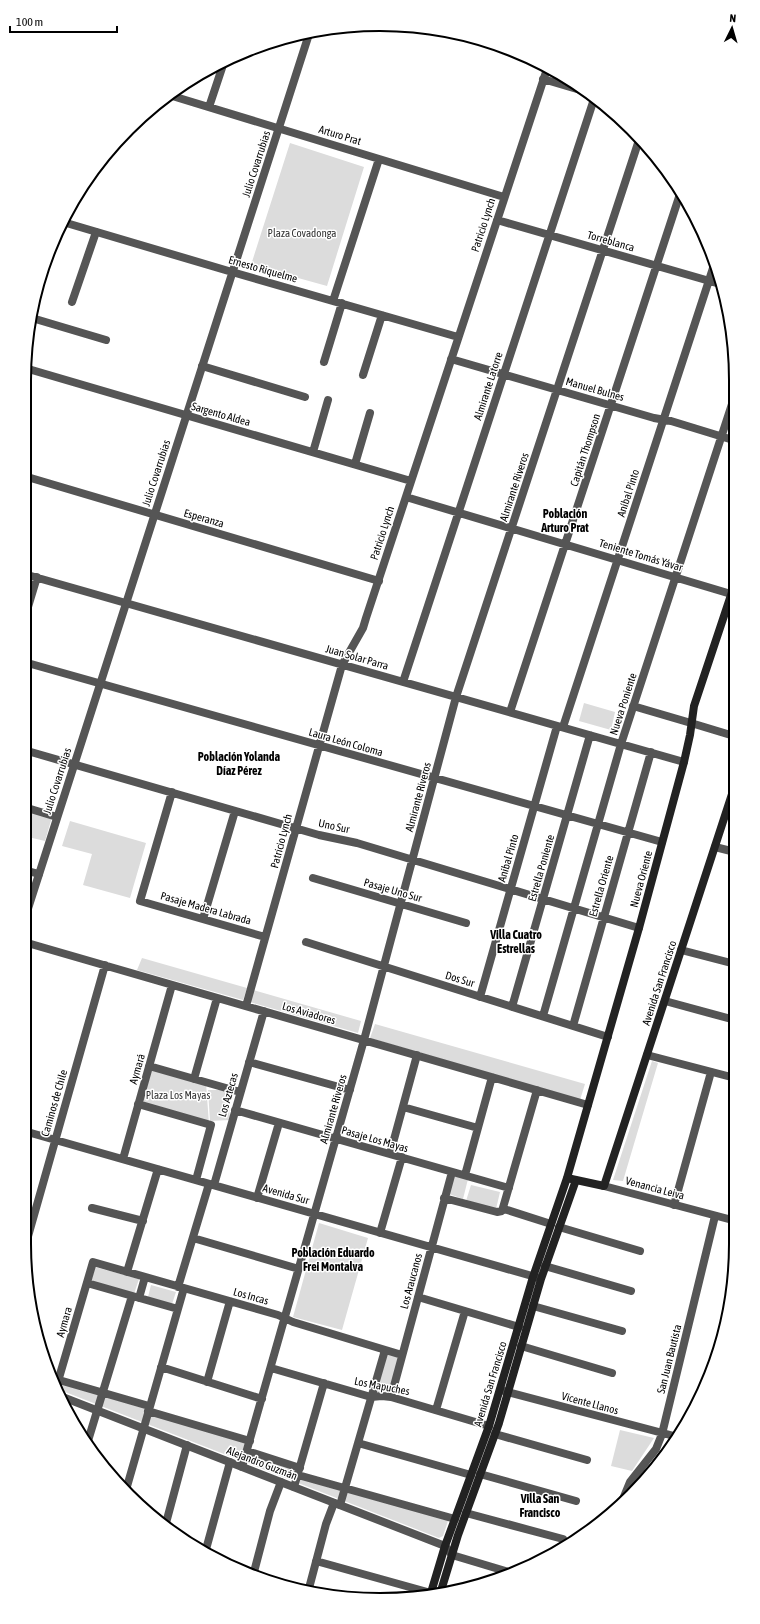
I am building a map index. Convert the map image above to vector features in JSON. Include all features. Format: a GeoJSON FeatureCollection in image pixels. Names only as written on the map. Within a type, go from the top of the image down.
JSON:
{"type":"FeatureCollection","features":[{"type":"Feature","properties":{"kind":"main road","name":"Nueva Oriente"},"geometry":{"type":"LineString","coordinates":[[567,1178],[639,928],[684,762],[694,706],[729,603]]}},
{"type":"Feature","properties":{"kind":"main road","name":"Avenida San Francisco"},"geometry":{"type":"LineString","coordinates":[[604,1186],[729,804]]}},
{"type":"Feature","properties":{"kind":"main road","name":"Avenida San Francisco"},"geometry":{"type":"LineString","coordinates":[[433,1589],[445,1546],[521,1346],[533,1306],[537,1278],[546,1266],[567,1178]]}},
{"type":"Feature","properties":{"kind":"main road","name":"Venancia Leiva"},"geometry":{"type":"LineString","coordinates":[[567,1178],[604,1186]]}},
{"type":"Feature","properties":{"kind":"main road","name":"Avenida San Francisco"},"geometry":{"type":"LineString","coordinates":[[442,1587],[466,1513],[495,1434],[519,1327],[555,1225],[576,1180]]}},
{"type":"Feature","properties":{"kind":"street","name":"Julio Covarrubias"},"geometry":{"type":"LineString","coordinates":[[31,899],[307,39]]}},
{"type":"Feature","properties":{"kind":"street"},"geometry":{"type":"LineString","coordinates":[[209,107],[222,69]]}},
{"type":"Feature","properties":{"kind":"street","name":"Patricio Lynch"},"geometry":{"type":"LineString","coordinates":[[246,1006],[342,665],[363,628],[545,73]]}},
{"type":"Feature","properties":{"kind":"street"},"geometry":{"type":"LineString","coordinates":[[543,79],[568,86]]}},
{"type":"Feature","properties":{"kind":"street","name":"Arturo Prat"},"geometry":{"type":"LineString","coordinates":[[176,97],[504,197]]}},
{"type":"Feature","properties":{"kind":"street","name":"Almirante Latorre"},"geometry":{"type":"LineString","coordinates":[[403,682],[593,103]]}},
{"type":"Feature","properties":{"kind":"street","name":"Almirante Riveros"},"geometry":{"type":"LineString","coordinates":[[242,1467],[364,1040],[456,697],[637,145]]}},
{"type":"Feature","properties":{"kind":"street"},"geometry":{"type":"LineString","coordinates":[[333,301],[379,158]]}},
{"type":"Feature","properties":{"kind":"street","name":"Capitán Thompson"},"geometry":{"type":"LineString","coordinates":[[510,712],[678,200]]}},
{"type":"Feature","properties":{"kind":"street","name":"Torreblanca"},"geometry":{"type":"LineString","coordinates":[[497,220],[715,283]]}},
{"type":"Feature","properties":{"kind":"street","name":"Ernesto Riquelme"},"geometry":{"type":"LineString","coordinates":[[68,224],[458,337]]}},
{"type":"Feature","properties":{"kind":"street"},"geometry":{"type":"LineString","coordinates":[[72,302],[96,232]]}},
{"type":"Feature","properties":{"kind":"street","name":"Aníbal Pinto"},"geometry":{"type":"LineString","coordinates":[[480,997],[534,806],[560,726],[618,560],[712,273]]}},
{"type":"Feature","properties":{"kind":"street"},"geometry":{"type":"LineString","coordinates":[[324,362],[342,303]]}},
{"type":"Feature","properties":{"kind":"street"},"geometry":{"type":"LineString","coordinates":[[363,375],[382,315]]}},
{"type":"Feature","properties":{"kind":"street"},"geometry":{"type":"LineString","coordinates":[[36,323],[106,340]]}},
{"type":"Feature","properties":{"kind":"street","name":"Manuel Bulnes"},"geometry":{"type":"LineString","coordinates":[[451,359],[729,439]]}},
{"type":"Feature","properties":{"kind":"street"},"geometry":{"type":"LineString","coordinates":[[202,366],[305,397]]}},
{"type":"Feature","properties":{"kind":"street","name":"Sargento Aldea"},"geometry":{"type":"LineString","coordinates":[[31,370],[411,481]]}},
{"type":"Feature","properties":{"kind":"street"},"geometry":{"type":"LineString","coordinates":[[313,452],[328,400]]}},
{"type":"Feature","properties":{"kind":"street"},"geometry":{"type":"LineString","coordinates":[[355,464],[370,413]]}},
{"type":"Feature","properties":{"kind":"street","name":"Nueva Poniente"},"geometry":{"type":"LineString","coordinates":[[543,1016],[621,744],[729,414]]}},
{"type":"Feature","properties":{"kind":"street","name":"Esperanza"},"geometry":{"type":"LineString","coordinates":[[31,478],[379,581]]}},
{"type":"Feature","properties":{"kind":"street","name":"Teniente Tomás Yávar"},"geometry":{"type":"LineString","coordinates":[[406,497],[676,577],[729,590]]}},
{"type":"Feature","properties":{"kind":"street","name":"Juan Solar Parra"},"geometry":{"type":"LineString","coordinates":[[31,576],[684,762]]}},
{"type":"Feature","properties":{"kind":"street"},"geometry":{"type":"LineString","coordinates":[[31,597],[37,577]]}},
{"type":"Feature","properties":{"kind":"street","name":"Laura León Coloma"},"geometry":{"type":"LineString","coordinates":[[31,664],[662,842]]}},
{"type":"Feature","properties":{"kind":"street"},"geometry":{"type":"LineString","coordinates":[[633,706],[729,734]]}},
{"type":"Feature","properties":{"kind":"street","name":"Estrella Poniente"},"geometry":{"type":"LineString","coordinates":[[512,1007],[590,735]]}},
{"type":"Feature","properties":{"kind":"street","name":"Uno Sur"},"geometry":{"type":"LineString","coordinates":[[31,752],[319,835],[357,843],[413,859],[639,928]]}},
{"type":"Feature","properties":{"kind":"street","name":"Estrella Oriente"},"geometry":{"type":"LineString","coordinates":[[573,1026],[651,752]]}},
{"type":"Feature","properties":{"kind":"street","name":"Pasaje Madera Labrada"},"geometry":{"type":"LineString","coordinates":[[172,792],[140,900],[265,937]]}},
{"type":"Feature","properties":{"kind":"street"},"geometry":{"type":"LineString","coordinates":[[31,809],[57,817]]}},
{"type":"Feature","properties":{"kind":"street"},"geometry":{"type":"LineString","coordinates":[[203,919],[235,810]]}},
{"type":"Feature","properties":{"kind":"street"},"geometry":{"type":"LineString","coordinates":[[715,847],[729,850]]}},
{"type":"Feature","properties":{"kind":"street"},"geometry":{"type":"LineString","coordinates":[[31,872],[39,874]]}},
{"type":"Feature","properties":{"kind":"street","name":"Pasaje Uno Sur"},"geometry":{"type":"LineString","coordinates":[[313,878],[466,923]]}},
{"type":"Feature","properties":{"kind":"street","name":"Dos Sur"},"geometry":{"type":"LineString","coordinates":[[306,942],[608,1037]]}},
{"type":"Feature","properties":{"kind":"street","name":"Los Aviadores"},"geometry":{"type":"LineString","coordinates":[[31,944],[588,1105]]}},
{"type":"Feature","properties":{"kind":"street"},"geometry":{"type":"LineString","coordinates":[[681,950],[729,962]]}},
{"type":"Feature","properties":{"kind":"street","name":"Caminos de Chile"},"geometry":{"type":"LineString","coordinates":[[31,1223],[105,965]]}},
{"type":"Feature","properties":{"kind":"street","name":"Aymará"},"geometry":{"type":"LineString","coordinates":[[123,1159],[172,985]]}},
{"type":"Feature","properties":{"kind":"street"},"geometry":{"type":"LineString","coordinates":[[194,1079],[217,998]]}},
{"type":"Feature","properties":{"kind":"street"},"geometry":{"type":"LineString","coordinates":[[664,1001],[729,1018]]}},
{"type":"Feature","properties":{"kind":"street","name":"Los Aztecas"},"geometry":{"type":"LineString","coordinates":[[127,1485],[178,1308],[181,1288],[193,1238],[235,1110],[264,1011]]}},
{"type":"Feature","properties":{"kind":"street"},"geometry":{"type":"LineString","coordinates":[[390,1154],[417,1055]]}},
{"type":"Feature","properties":{"kind":"street"},"geometry":{"type":"LineString","coordinates":[[647,1055],[729,1076]]}},
{"type":"Feature","properties":{"kind":"street"},"geometry":{"type":"LineString","coordinates":[[249,1062],[350,1090]]}},
{"type":"Feature","properties":{"kind":"street"},"geometry":{"type":"LineString","coordinates":[[149,1066],[240,1092]]}},
{"type":"Feature","properties":{"kind":"street"},"geometry":{"type":"LineString","coordinates":[[674,1205],[711,1072]]}},
{"type":"Feature","properties":{"kind":"street"},"geometry":{"type":"LineString","coordinates":[[465,1175],[492,1077]]}},
{"type":"Feature","properties":{"kind":"street"},"geometry":{"type":"LineString","coordinates":[[502,1210],[537,1090]]}},
{"type":"Feature","properties":{"kind":"street","name":"Los Aztecas"},"geometry":{"type":"LineString","coordinates":[[138,1104],[211,1125],[196,1180]]}},
{"type":"Feature","properties":{"kind":"street"},"geometry":{"type":"LineString","coordinates":[[403,1107],[478,1128]]}},
{"type":"Feature","properties":{"kind":"street","name":"Pasaje Los Mayas"},"geometry":{"type":"LineString","coordinates":[[235,1110],[509,1188]]}},
{"type":"Feature","properties":{"kind":"street"},"geometry":{"type":"LineString","coordinates":[[257,1198],[279,1123]]}},
{"type":"Feature","properties":{"kind":"street","name":"Avenida Sur"},"geometry":{"type":"LineString","coordinates":[[31,1133],[537,1278]]}},
{"type":"Feature","properties":{"kind":"street"},"geometry":{"type":"LineString","coordinates":[[380,1233],[402,1157]]}},
{"type":"Feature","properties":{"kind":"street"},"geometry":{"type":"LineString","coordinates":[[128,1272],[158,1169]]}},
{"type":"Feature","properties":{"kind":"street","name":"Los Araucanos"},"geometry":{"type":"LineString","coordinates":[[391,1397],[452,1172]]}},
{"type":"Feature","properties":{"kind":"street","name":"Venancia Leiva"},"geometry":{"type":"LineString","coordinates":[[604,1186],[729,1219]]}},
{"type":"Feature","properties":{"kind":"street"},"geometry":{"type":"LineString","coordinates":[[444,1198],[502,1210],[640,1251]]}},
{"type":"Feature","properties":{"kind":"street"},"geometry":{"type":"LineString","coordinates":[[92,1208],[143,1221]]}},
{"type":"Feature","properties":{"kind":"street","name":"San Juan Bautista"},"geometry":{"type":"LineString","coordinates":[[626,1492],[630,1482],[656,1449],[662,1434],[715,1216]]}},
{"type":"Feature","properties":{"kind":"street"},"geometry":{"type":"LineString","coordinates":[[193,1238],[299,1269]]}},
{"type":"Feature","properties":{"kind":"street","name":"Los Incas"},"geometry":{"type":"LineString","coordinates":[[93,1262],[230,1301],[402,1355]]}},
{"type":"Feature","properties":{"kind":"street","name":"Aymara"},"geometry":{"type":"LineString","coordinates":[[59,1380],[93,1262]]}},
{"type":"Feature","properties":{"kind":"street"},"geometry":{"type":"LineString","coordinates":[[546,1266],[630,1291]]}},
{"type":"Feature","properties":{"kind":"street"},"geometry":{"type":"LineString","coordinates":[[89,1436],[96,1410],[135,1297],[145,1277]]}},
{"type":"Feature","properties":{"kind":"street"},"geometry":{"type":"LineString","coordinates":[[87,1283],[178,1308]]}},
{"type":"Feature","properties":{"kind":"street"},"geometry":{"type":"LineString","coordinates":[[418,1297],[519,1327]]}},
{"type":"Feature","properties":{"kind":"street"},"geometry":{"type":"LineString","coordinates":[[207,1382],[230,1301]]}},
{"type":"Feature","properties":{"kind":"street"},"geometry":{"type":"LineString","coordinates":[[533,1306],[622,1331]]}},
{"type":"Feature","properties":{"kind":"street"},"geometry":{"type":"LineString","coordinates":[[436,1410],[465,1311]]}},
{"type":"Feature","properties":{"kind":"street"},"geometry":{"type":"LineString","coordinates":[[521,1346],[612,1373]]}},
{"type":"Feature","properties":{"kind":"street"},"geometry":{"type":"LineString","coordinates":[[310,1585],[326,1524],[345,1488],[385,1350]]}},
{"type":"Feature","properties":{"kind":"street"},"geometry":{"type":"LineString","coordinates":[[161,1367],[262,1399]]}},
{"type":"Feature","properties":{"kind":"street","name":"Los Mapuches"},"geometry":{"type":"LineString","coordinates":[[271,1368],[371,1397],[391,1397],[490,1426]]}},
{"type":"Feature","properties":{"kind":"street","name":"Alejandro Guzmán"},"geometry":{"type":"LineString","coordinates":[[59,1380],[102,1392],[250,1441]]}},
{"type":"Feature","properties":{"kind":"street"},"geometry":{"type":"LineString","coordinates":[[294,1487],[324,1384]]}},
{"type":"Feature","properties":{"kind":"street","name":"Vicente Llanos"},"geometry":{"type":"LineString","coordinates":[[504,1391],[671,1436]]}},
{"type":"Feature","properties":{"kind":"street","name":"Alejandro Guzmán"},"geometry":{"type":"LineString","coordinates":[[68,1399],[445,1546]]}},
{"type":"Feature","properties":{"kind":"street"},"geometry":{"type":"LineString","coordinates":[[495,1434],[587,1460]]}},
{"type":"Feature","properties":{"kind":"street"},"geometry":{"type":"LineString","coordinates":[[358,1443],[471,1475]]}},
{"type":"Feature","properties":{"kind":"street"},"geometry":{"type":"LineString","coordinates":[[167,1520],[187,1445]]}},
{"type":"Feature","properties":{"kind":"street","name":"Alejandro Guzmán"},"geometry":{"type":"LineString","coordinates":[[247,1451],[299,1472],[345,1488],[455,1519]]}},
{"type":"Feature","properties":{"kind":"street"},"geometry":{"type":"LineString","coordinates":[[207,1547],[230,1462]]}},
{"type":"Feature","properties":{"kind":"street"},"geometry":{"type":"LineString","coordinates":[[480,1474],[576,1501]]}},
{"type":"Feature","properties":{"kind":"street"},"geometry":{"type":"LineString","coordinates":[[255,1569],[270,1511],[280,1482]]}},
{"type":"Feature","properties":{"kind":"street"},"geometry":{"type":"LineString","coordinates":[[466,1513],[563,1539]]}},
{"type":"Feature","properties":{"kind":"street"},"geometry":{"type":"LineString","coordinates":[[445,1546],[452,1555],[503,1570]]}},
{"type":"Feature","properties":{"kind":"street"},"geometry":{"type":"LineString","coordinates":[[316,1561],[419,1591]]}},
{"type":"Feature","properties":{"kind":"green space","name":"Plaza Covadonga"},"geometry":{"type":"Polygon","coordinates":[[[290,143],[364,167],[327,286],[251,265],[290,143]]]}},
{"type":"Feature","properties":{"kind":"green space"},"geometry":{"type":"Polygon","coordinates":[[[584,703],[615,712],[611,730],[579,721],[584,703]]]}},
{"type":"Feature","properties":{"kind":"green space"},"geometry":{"type":"Polygon","coordinates":[[[31,811],[52,817],[45,841],[31,838],[31,811]]]}},
{"type":"Feature","properties":{"kind":"green space"},"geometry":{"type":"Polygon","coordinates":[[[70,821],[146,843],[130,898],[83,885],[92,854],[62,846],[70,821]]]}},
{"type":"Feature","properties":{"kind":"green space"},"geometry":{"type":"Polygon","coordinates":[[[142,958],[247,988],[243,1000],[137,970],[142,958]]]}},
{"type":"Feature","properties":{"kind":"green space"},"geometry":{"type":"Polygon","coordinates":[[[253,990],[361,1021],[358,1033],[250,1002],[253,990]]]}},
{"type":"Feature","properties":{"kind":"green space"},"geometry":{"type":"Polygon","coordinates":[[[375,1024],[585,1084],[580,1100],[370,1038],[375,1024]]]}},
{"type":"Feature","properties":{"kind":"green space"},"geometry":{"type":"Polygon","coordinates":[[[652,1061],[658,1063],[623,1181],[613,1180],[652,1061]]]}},
{"type":"Feature","properties":{"kind":"green space","name":"Plaza Los Mayas"},"geometry":{"type":"Polygon","coordinates":[[[150,1067],[206,1083],[209,1124],[140,1104],[150,1067]]]}},
{"type":"Feature","properties":{"kind":"green space"},"geometry":{"type":"Polygon","coordinates":[[[208,1090],[228,1090],[230,1120],[210,1121],[208,1090]]]}},
{"type":"Feature","properties":{"kind":"green space"},"geometry":{"type":"Polygon","coordinates":[[[454,1175],[468,1179],[463,1199],[449,1194],[454,1175]]]}},
{"type":"Feature","properties":{"kind":"green space"},"geometry":{"type":"Polygon","coordinates":[[[471,1185],[500,1192],[496,1209],[466,1201],[471,1185]]]}},
{"type":"Feature","properties":{"kind":"green space"},"geometry":{"type":"Polygon","coordinates":[[[319,1223],[368,1238],[342,1330],[293,1317],[319,1223]]]}},
{"type":"Feature","properties":{"kind":"green space"},"geometry":{"type":"Polygon","coordinates":[[[95,1267],[139,1279],[134,1294],[91,1282],[95,1267]]]}},
{"type":"Feature","properties":{"kind":"green space"},"geometry":{"type":"Polygon","coordinates":[[[151,1285],[176,1292],[172,1304],[148,1297],[151,1285]]]}},
{"type":"Feature","properties":{"kind":"green space"},"geometry":{"type":"Polygon","coordinates":[[[386,1352],[400,1356],[390,1394],[374,1395],[386,1352]]]}},
{"type":"Feature","properties":{"kind":"green space"},"geometry":{"type":"Polygon","coordinates":[[[63,1383],[146,1407],[246,1443],[244,1451],[299,1469],[297,1476],[450,1515],[443,1536],[439,1538],[64,1392],[62,1386],[63,1383]]]}},
{"type":"Feature","properties":{"kind":"green space"},"geometry":{"type":"Polygon","coordinates":[[[620,1430],[654,1438],[632,1471],[611,1466],[620,1430]]]}},
{"type":"Feature","properties":{"kind":"district","name":"Población Arturo Prat"},"geometry":{"type":"Point","coordinates":[565,521]}},
{"type":"Feature","properties":{"kind":"district","name":"Población Yolanda Díaz Pérez"},"geometry":{"type":"Point","coordinates":[239,764]}},
{"type":"Feature","properties":{"kind":"district","name":"Villa Cuatro Estrellas"},"geometry":{"type":"Point","coordinates":[516,942]}},
{"type":"Feature","properties":{"kind":"district","name":"Población Eduardo Frei Montalva"},"geometry":{"type":"Point","coordinates":[333,1260]}},
{"type":"Feature","properties":{"kind":"district","name":"Villa San Francisco"},"geometry":{"type":"Point","coordinates":[540,1506]}}]}
